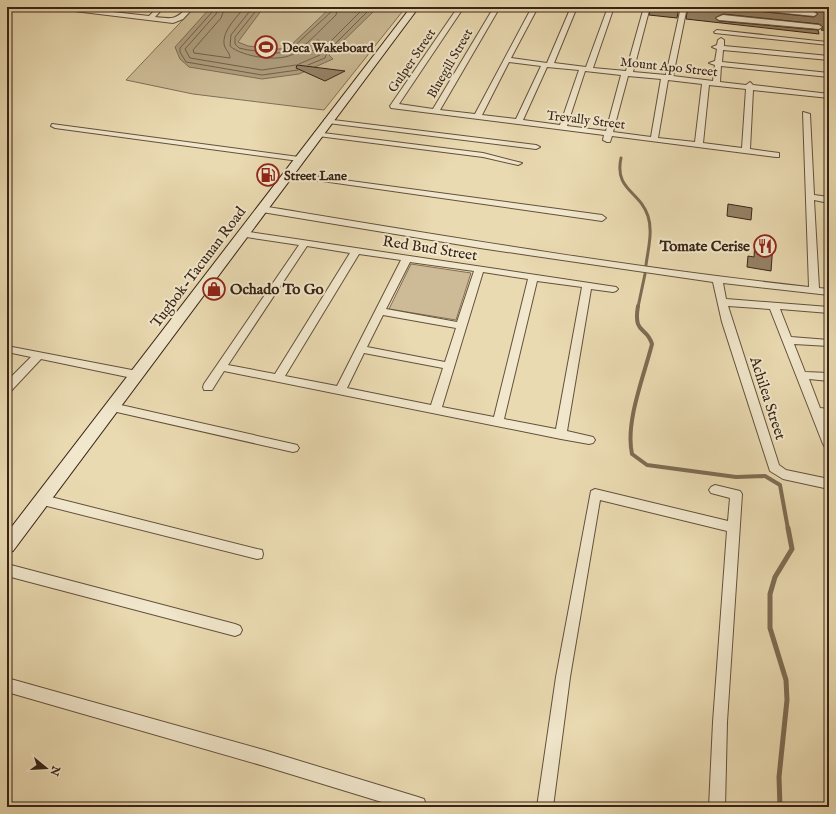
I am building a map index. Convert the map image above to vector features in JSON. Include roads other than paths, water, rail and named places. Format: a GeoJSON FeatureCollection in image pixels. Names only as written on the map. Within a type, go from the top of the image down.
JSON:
{"type":"FeatureCollection","features":[{"type":"Feature","properties":{"kind":"street"},"geometry":{"type":"LineString","coordinates":[[122,15],[130,7]]}},
{"type":"Feature","properties":{"kind":"street"},"geometry":{"type":"LineString","coordinates":[[151,18],[161,7]]}},
{"type":"Feature","properties":{"kind":"street"},"geometry":{"type":"LineString","coordinates":[[68,8],[173,21],[181,18],[191,7]]}},
{"type":"Feature","properties":{"kind":"street","name":"Tugbok-Tacunan Road"},"geometry":{"type":"LineString","coordinates":[[7,546],[415,7]]}},
{"type":"Feature","properties":{"kind":"street","name":"Gulper Street"},"geometry":{"type":"LineString","coordinates":[[394,106],[461,7]]}},
{"type":"Feature","properties":{"kind":"street","name":"Bluegill Street"},"geometry":{"type":"LineString","coordinates":[[435,112],[497,7]]}},
{"type":"Feature","properties":{"kind":"street"},"geometry":{"type":"LineString","coordinates":[[477,117],[535,7]]}},
{"type":"Feature","properties":{"kind":"street"},"geometry":{"type":"LineString","coordinates":[[519,122],[574,7]]}},
{"type":"Feature","properties":{"kind":"street"},"geometry":{"type":"LineString","coordinates":[[563,128],[610,7]]}},
{"type":"Feature","properties":{"kind":"street"},"geometry":{"type":"LineString","coordinates":[[608,137],[647,7]]}},
{"type":"Feature","properties":{"kind":"street"},"geometry":{"type":"LineString","coordinates":[[654,139],[684,7]]}},
{"type":"Feature","properties":{"kind":"street"},"geometry":{"type":"LineString","coordinates":[[746,7],[814,14]]}},
{"type":"Feature","properties":{"kind":"street"},"geometry":{"type":"LineString","coordinates":[[810,7],[824,38]]}},
{"type":"Feature","properties":{"kind":"street"},"geometry":{"type":"LineString","coordinates":[[698,145],[715,63],[721,15],[824,38]]}},
{"type":"Feature","properties":{"kind":"street"},"geometry":{"type":"LineString","coordinates":[[719,32],[824,38]]}},
{"type":"Feature","properties":{"kind":"street"},"geometry":{"type":"LineString","coordinates":[[717,47],[829,58]]}},
{"type":"Feature","properties":{"kind":"street","name":"Mount Apo Street"},"geometry":{"type":"LineString","coordinates":[[507,60],[829,92]]}},
{"type":"Feature","properties":{"kind":"street"},"geometry":{"type":"LineString","coordinates":[[715,63],[829,75]]}},
{"type":"Feature","properties":{"kind":"street"},"geometry":{"type":"LineString","coordinates":[[746,151],[749,85]]}},
{"type":"Feature","properties":{"kind":"street","name":"Mount Apo Street"},"geometry":{"type":"LineString","coordinates":[[749,85],[829,96]]}},
{"type":"Feature","properties":{"kind":"street","name":"Trevally Street"},"geometry":{"type":"LineString","coordinates":[[394,106],[563,128],[608,137],[654,139],[776,155]]}},
{"type":"Feature","properties":{"kind":"street"},"geometry":{"type":"LineString","coordinates":[[806,114],[814,291]]}},
{"type":"Feature","properties":{"kind":"street"},"geometry":{"type":"LineString","coordinates":[[328,120],[536,147]]}},
{"type":"Feature","properties":{"kind":"street"},"geometry":{"type":"LineString","coordinates":[[55,126],[299,159]]}},
{"type":"Feature","properties":{"kind":"street"},"geometry":{"type":"LineString","coordinates":[[318,134],[483,155],[518,163]]}},
{"type":"Feature","properties":{"kind":"street"},"geometry":{"type":"LineString","coordinates":[[288,174],[602,218]]}},
{"type":"Feature","properties":{"kind":"street"},"geometry":{"type":"LineString","coordinates":[[810,197],[829,200]]}},
{"type":"Feature","properties":{"kind":"street"},"geometry":{"type":"LineString","coordinates":[[262,208],[480,245],[717,280],[829,292]]}},
{"type":"Feature","properties":{"kind":"street","name":"Red Bud Street"},"geometry":{"type":"LineString","coordinates":[[243,234],[612,289]]}},
{"type":"Feature","properties":{"kind":"street"},"geometry":{"type":"LineString","coordinates":[[208,387],[305,243]]}},
{"type":"Feature","properties":{"kind":"street"},"geometry":{"type":"LineString","coordinates":[[278,378],[356,251]]}},
{"type":"Feature","properties":{"kind":"street"},"geometry":{"type":"LineString","coordinates":[[340,391],[407,258]]}},
{"type":"Feature","properties":{"kind":"street"},"geometry":{"type":"LineString","coordinates":[[435,410],[479,269]]}},
{"type":"Feature","properties":{"kind":"street"},"geometry":{"type":"LineString","coordinates":[[498,422],[533,277]]}},
{"type":"Feature","properties":{"kind":"street","name":"Achilea Street"},"geometry":{"type":"LineString","coordinates":[[717,280],[721,302],[774,468],[783,474],[829,484]]}},
{"type":"Feature","properties":{"kind":"street"},"geometry":{"type":"LineString","coordinates":[[562,435],[587,285]]}},
{"type":"Feature","properties":{"kind":"street"},"geometry":{"type":"LineString","coordinates":[[721,302],[829,310]]}},
{"type":"Feature","properties":{"kind":"street"},"geometry":{"type":"LineString","coordinates":[[774,306],[829,444]]}},
{"type":"Feature","properties":{"kind":"street"},"geometry":{"type":"LineString","coordinates":[[380,311],[461,326]]}},
{"type":"Feature","properties":{"kind":"street"},"geometry":{"type":"LineString","coordinates":[[787,340],[829,343]]}},
{"type":"Feature","properties":{"kind":"street"},"geometry":{"type":"LineString","coordinates":[[9,349],[137,375]]}},
{"type":"Feature","properties":{"kind":"street"},"geometry":{"type":"LineString","coordinates":[[361,349],[449,366]]}},
{"type":"Feature","properties":{"kind":"street"},"geometry":{"type":"LineString","coordinates":[[7,388],[38,356]]}},
{"type":"Feature","properties":{"kind":"street"},"geometry":{"type":"LineString","coordinates":[[222,367],[589,440]]}},
{"type":"Feature","properties":{"kind":"street"},"geometry":{"type":"LineString","coordinates":[[801,374],[829,377]]}},
{"type":"Feature","properties":{"kind":"street"},"geometry":{"type":"LineString","coordinates":[[112,408],[293,448]]}},
{"type":"Feature","properties":{"kind":"street"},"geometry":{"type":"LineString","coordinates":[[816,412],[829,413]]}},
{"type":"Feature","properties":{"kind":"street"},"geometry":{"type":"LineString","coordinates":[[715,490],[736,494],[720,722],[717,807]]}},
{"type":"Feature","properties":{"kind":"street"},"geometry":{"type":"LineString","coordinates":[[545,807],[563,677],[595,494],[734,528]]}},
{"type":"Feature","properties":{"kind":"street"},"geometry":{"type":"LineString","coordinates":[[43,500],[257,554]]}},
{"type":"Feature","properties":{"kind":"street"},"geometry":{"type":"LineString","coordinates":[[7,570],[234,630]]}},
{"type":"Feature","properties":{"kind":"street"},"geometry":{"type":"LineString","coordinates":[[7,685],[264,758],[418,805]]}},
{"type":"Feature","properties":{"kind":"water"},"geometry":{"type":"Polygon","coordinates":[[[211,7],[264,7],[238,42],[248,46],[278,49],[288,48],[331,7],[378,7],[329,55],[333,59],[299,74],[262,79],[189,67],[180,59],[175,47],[211,7]]]}},
{"type":"Feature","properties":{"kind":"waterway"},"geometry":{"type":"LineString","coordinates":[[621,158],[620,169],[624,184],[639,201],[648,216],[650,240],[646,265]]}},
{"type":"Feature","properties":{"kind":"waterway"},"geometry":{"type":"LineString","coordinates":[[638,307],[645,274]]}},
{"type":"Feature","properties":{"kind":"waterway"},"geometry":{"type":"LineString","coordinates":[[638,306],[637,322],[641,329],[650,338],[652,344],[633,414],[631,428],[632,454],[647,465],[736,477],[765,476],[780,485],[788,529]]}},
{"type":"Feature","properties":{"kind":"waterway"},"geometry":{"type":"LineString","coordinates":[[780,807],[779,777],[787,700],[786,680],[770,628],[770,594],[775,577],[792,549],[788,528]]}},
{"type":"Feature","properties":{"kind":"place","name":"Deca Wakeboard"},"geometry":{"type":"Point","coordinates":[266,47]}},
{"type":"Feature","properties":{"kind":"place","name":"Street Lane"},"geometry":{"type":"Point","coordinates":[268,175]}},
{"type":"Feature","properties":{"kind":"place","name":"Tomate Cerise"},"geometry":{"type":"Point","coordinates":[765,246]}},
{"type":"Feature","properties":{"kind":"place","name":"Ochado To Go"},"geometry":{"type":"Point","coordinates":[214,289]}}]}
